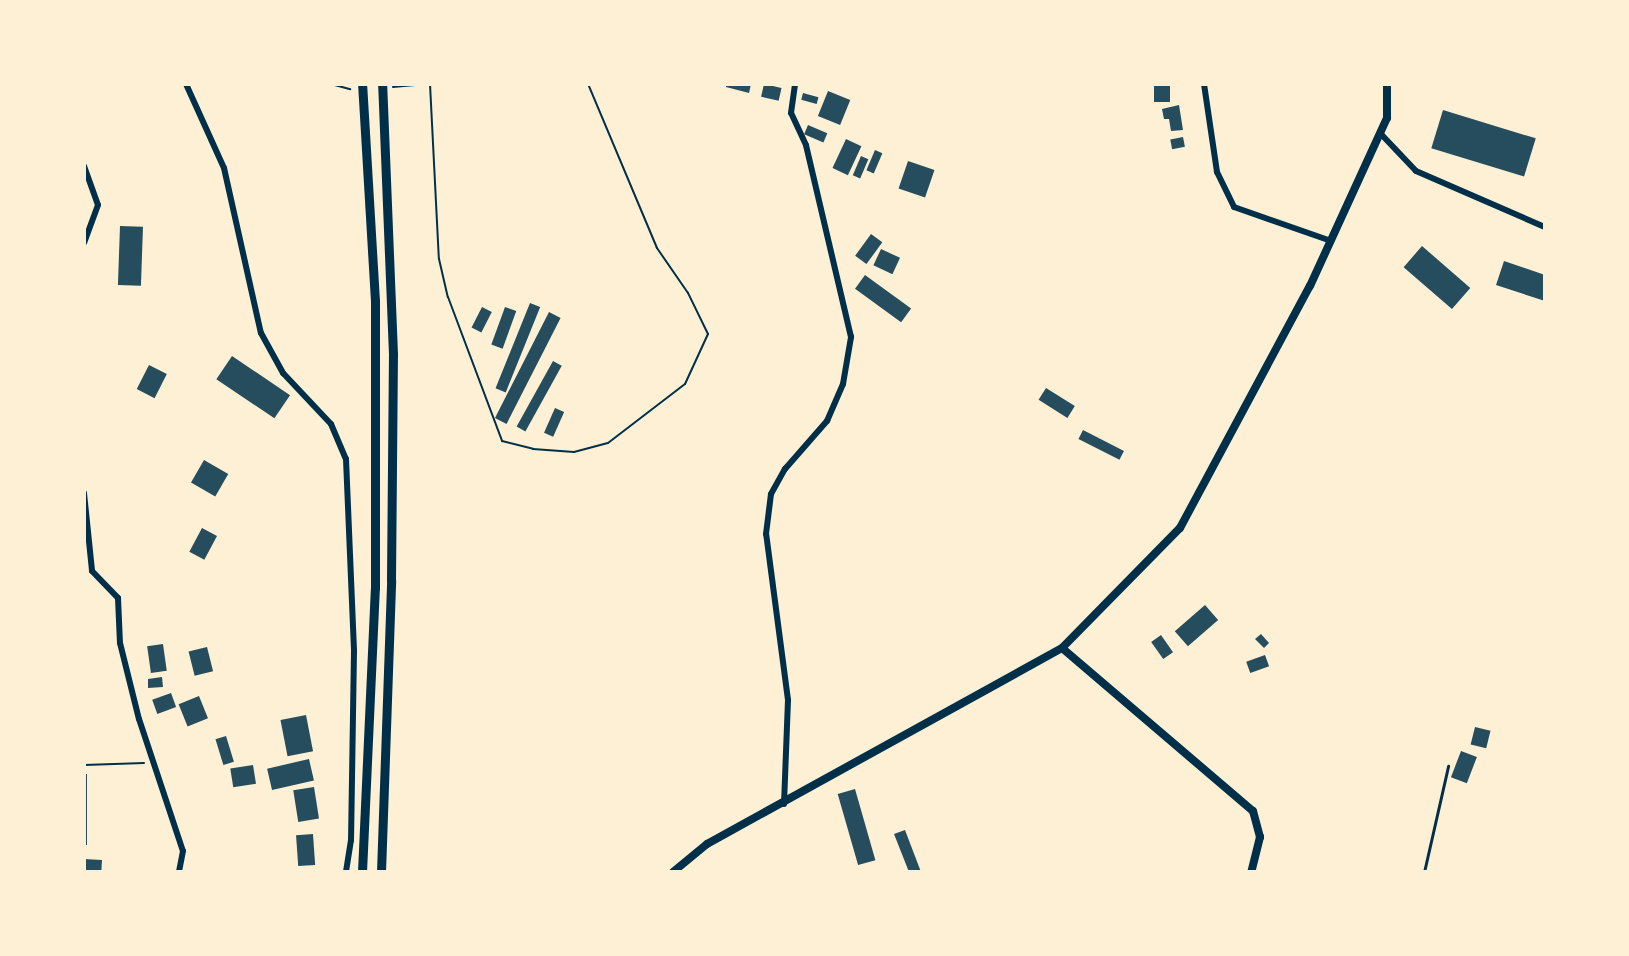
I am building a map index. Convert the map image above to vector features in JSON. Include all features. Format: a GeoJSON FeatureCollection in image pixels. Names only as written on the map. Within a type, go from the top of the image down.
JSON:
{"type":"FeatureCollection","features":[{"type":"Feature","properties":{"kind":"main road"},"geometry":{"type":"LineString","coordinates":[[362,84],[375,313],[375,588],[362,872]]}},
{"type":"Feature","properties":{"kind":"main road"},"geometry":{"type":"LineString","coordinates":[[381,872],[391,580],[393,354],[382,84]]}},
{"type":"Feature","properties":{"kind":"street"},"geometry":{"type":"LineString","coordinates":[[186,84],[224,168],[261,333],[283,373],[331,424],[346,459],[354,651],[351,840],[346,872]]}},
{"type":"Feature","properties":{"kind":"street"},"geometry":{"type":"LineString","coordinates":[[784,804],[788,700],[766,534],[771,494],[785,469],[827,421],[843,384],[851,337],[806,145],[791,112],[795,84]]}},
{"type":"Feature","properties":{"kind":"street"},"geometry":{"type":"LineString","coordinates":[[1204,84],[1217,172],[1234,207],[1331,241]]}},
{"type":"Feature","properties":{"kind":"street"},"geometry":{"type":"LineString","coordinates":[[673,872],[707,844],[784,804],[1062,648],[1180,528],[1331,241],[1387,118],[1387,84]]}},
{"type":"Feature","properties":{"kind":"street"},"geometry":{"type":"LineString","coordinates":[[1380,133],[1416,171],[1545,227]]}},
{"type":"Feature","properties":{"kind":"street"},"geometry":{"type":"LineString","coordinates":[[84,166],[98,204],[84,243]]}},
{"type":"Feature","properties":{"kind":"street"},"geometry":{"type":"LineString","coordinates":[[84,493],[92,571],[118,598],[120,643],[139,719],[183,851],[179,872]]}},
{"type":"Feature","properties":{"kind":"street"},"geometry":{"type":"LineString","coordinates":[[1062,648],[1253,811],[1260,837],[1251,872]]}},
{"type":"Feature","properties":{"kind":"lane"},"geometry":{"type":"LineString","coordinates":[[1424,872],[1448,766]]}},
{"type":"Feature","properties":{"kind":"path"},"geometry":{"type":"LineString","coordinates":[[332,84],[353,90]]}},
{"type":"Feature","properties":{"kind":"path"},"geometry":{"type":"LineString","coordinates":[[393,87],[430,84],[439,259],[448,297],[502,441],[574,452],[608,443],[685,384],[708,334],[688,293],[657,249],[588,84]]}},
{"type":"Feature","properties":{"kind":"path"},"geometry":{"type":"LineString","coordinates":[[84,765],[155,762]]}},
{"type":"Feature","properties":{"kind":"building"},"geometry":{"type":"Polygon","coordinates":[[[726,84],[751,84],[749,93],[726,87],[726,84]]]}},
{"type":"Feature","properties":{"kind":"building"},"geometry":{"type":"Polygon","coordinates":[[[764,84],[782,88],[779,101],[761,97],[764,84]]]}},
{"type":"Feature","properties":{"kind":"building"},"geometry":{"type":"Polygon","coordinates":[[[1154,84],[1170,84],[1170,102],[1154,102],[1154,84]]]}},
{"type":"Feature","properties":{"kind":"building"},"geometry":{"type":"Polygon","coordinates":[[[828,91],[850,100],[840,125],[818,116],[828,91]]]}},
{"type":"Feature","properties":{"kind":"building"},"geometry":{"type":"Polygon","coordinates":[[[803,93],[818,97],[817,104],[801,100],[803,93]]]}},
{"type":"Feature","properties":{"kind":"building"},"geometry":{"type":"Polygon","coordinates":[[[1179,105],[1183,130],[1171,131],[1169,119],[1164,119],[1162,109],[1179,105]]]}},
{"type":"Feature","properties":{"kind":"building"},"geometry":{"type":"Polygon","coordinates":[[[1443,110],[1536,138],[1524,177],[1431,148],[1443,110]]]}},
{"type":"Feature","properties":{"kind":"building"},"geometry":{"type":"Polygon","coordinates":[[[808,125],[827,133],[823,142],[804,134],[808,125]]]}},
{"type":"Feature","properties":{"kind":"building"},"geometry":{"type":"Polygon","coordinates":[[[1183,137],[1185,147],[1172,149],[1170,139],[1183,137]]]}},
{"type":"Feature","properties":{"kind":"building"},"geometry":{"type":"Polygon","coordinates":[[[846,139],[861,146],[848,175],[832,168],[846,139]]]}},
{"type":"Feature","properties":{"kind":"building"},"geometry":{"type":"Polygon","coordinates":[[[875,150],[882,153],[874,173],[866,170],[875,150]]]}},
{"type":"Feature","properties":{"kind":"building"},"geometry":{"type":"Polygon","coordinates":[[[861,156],[868,159],[860,178],[853,175],[861,156]]]}},
{"type":"Feature","properties":{"kind":"building"},"geometry":{"type":"Polygon","coordinates":[[[908,161],[934,170],[925,198],[899,188],[908,161]]]}},
{"type":"Feature","properties":{"kind":"building"},"geometry":{"type":"Polygon","coordinates":[[[120,226],[143,227],[141,286],[118,285],[120,226]]]}},
{"type":"Feature","properties":{"kind":"building"},"geometry":{"type":"Polygon","coordinates":[[[871,234],[882,242],[866,264],[855,256],[871,234]]]}},
{"type":"Feature","properties":{"kind":"building"},"geometry":{"type":"Polygon","coordinates":[[[1422,246],[1470,288],[1452,309],[1404,267],[1422,246]]]}},
{"type":"Feature","properties":{"kind":"building"},"geometry":{"type":"Polygon","coordinates":[[[881,249],[900,258],[892,274],[873,265],[881,249]]]}},
{"type":"Feature","properties":{"kind":"building"},"geometry":{"type":"Polygon","coordinates":[[[1504,261],[1545,275],[1545,301],[1496,285],[1504,261]]]}},
{"type":"Feature","properties":{"kind":"building"},"geometry":{"type":"Polygon","coordinates":[[[865,275],[911,309],[901,322],[855,289],[865,275]]]}},
{"type":"Feature","properties":{"kind":"building"},"geometry":{"type":"Polygon","coordinates":[[[530,303],[540,307],[506,392],[496,388],[530,303]]]}},
{"type":"Feature","properties":{"kind":"building"},"geometry":{"type":"Polygon","coordinates":[[[482,307],[492,312],[481,332],[472,327],[482,307]]]}},
{"type":"Feature","properties":{"kind":"building"},"geometry":{"type":"Polygon","coordinates":[[[505,307],[516,311],[503,349],[491,345],[505,307]]]}},
{"type":"Feature","properties":{"kind":"building"},"geometry":{"type":"Polygon","coordinates":[[[549,312],[561,318],[507,424],[495,418],[549,312]]]}},
{"type":"Feature","properties":{"kind":"building"},"geometry":{"type":"Polygon","coordinates":[[[232,356],[290,395],[274,418],[216,379],[232,356]]]}},
{"type":"Feature","properties":{"kind":"building"},"geometry":{"type":"Polygon","coordinates":[[[553,361],[562,366],[525,431],[517,427],[553,361]]]}},
{"type":"Feature","properties":{"kind":"building"},"geometry":{"type":"Polygon","coordinates":[[[149,365],[167,374],[155,398],[137,389],[149,365]]]}},
{"type":"Feature","properties":{"kind":"building"},"geometry":{"type":"Polygon","coordinates":[[[1046,388],[1075,406],[1067,418],[1039,400],[1046,388]]]}},
{"type":"Feature","properties":{"kind":"building"},"geometry":{"type":"Polygon","coordinates":[[[555,408],[564,412],[553,437],[544,433],[555,408]]]}},
{"type":"Feature","properties":{"kind":"building"},"geometry":{"type":"Polygon","coordinates":[[[1083,430],[1124,451],[1119,460],[1078,439],[1083,430]]]}},
{"type":"Feature","properties":{"kind":"building"},"geometry":{"type":"Polygon","coordinates":[[[204,460],[228,474],[215,497],[191,483],[204,460]]]}},
{"type":"Feature","properties":{"kind":"building"},"geometry":{"type":"Polygon","coordinates":[[[202,528],[217,536],[204,560],[189,552],[202,528]]]}},
{"type":"Feature","properties":{"kind":"building"},"geometry":{"type":"Polygon","coordinates":[[[1205,605],[1218,620],[1188,646],[1175,631],[1205,605]]]}},
{"type":"Feature","properties":{"kind":"building"},"geometry":{"type":"Polygon","coordinates":[[[1261,634],[1269,643],[1264,648],[1255,639],[1261,634]]]}},
{"type":"Feature","properties":{"kind":"building"},"geometry":{"type":"Polygon","coordinates":[[[1161,635],[1173,652],[1163,659],[1151,642],[1161,635]]]}},
{"type":"Feature","properties":{"kind":"building"},"geometry":{"type":"Polygon","coordinates":[[[163,644],[167,671],[151,673],[147,646],[163,644]]]}},
{"type":"Feature","properties":{"kind":"building"},"geometry":{"type":"Polygon","coordinates":[[[207,647],[213,671],[195,676],[189,652],[207,647]]]}},
{"type":"Feature","properties":{"kind":"building"},"geometry":{"type":"Polygon","coordinates":[[[1265,655],[1269,666],[1250,673],[1246,662],[1265,655]]]}},
{"type":"Feature","properties":{"kind":"building"},"geometry":{"type":"Polygon","coordinates":[[[162,677],[163,687],[148,688],[148,679],[162,677]]]}},
{"type":"Feature","properties":{"kind":"building"},"geometry":{"type":"Polygon","coordinates":[[[171,693],[176,707],[157,714],[152,700],[171,693]]]}},
{"type":"Feature","properties":{"kind":"building"},"geometry":{"type":"Polygon","coordinates":[[[199,696],[208,718],[188,726],[179,704],[199,696]]]}},
{"type":"Feature","properties":{"kind":"building"},"geometry":{"type":"Polygon","coordinates":[[[306,715],[313,751],[288,756],[280,720],[306,715]]]}},
{"type":"Feature","properties":{"kind":"building"},"geometry":{"type":"Polygon","coordinates":[[[1475,727],[1491,731],[1486,748],[1471,744],[1475,727]]]}},
{"type":"Feature","properties":{"kind":"building"},"geometry":{"type":"Polygon","coordinates":[[[226,736],[234,762],[223,765],[215,739],[226,736]]]}},
{"type":"Feature","properties":{"kind":"building"},"geometry":{"type":"Polygon","coordinates":[[[1461,751],[1477,757],[1467,783],[1451,777],[1461,751]]]}},
{"type":"Feature","properties":{"kind":"building"},"geometry":{"type":"Polygon","coordinates":[[[309,759],[314,780],[272,790],[267,769],[309,759]]]}},
{"type":"Feature","properties":{"kind":"building"},"geometry":{"type":"Polygon","coordinates":[[[253,765],[256,784],[233,787],[230,769],[253,765]]]}},
{"type":"Feature","properties":{"kind":"building"},"geometry":{"type":"Polygon","coordinates":[[[84,774],[87,774],[87,845],[84,845],[84,774]]]}},
{"type":"Feature","properties":{"kind":"building"},"geometry":{"type":"Polygon","coordinates":[[[314,787],[319,819],[298,822],[293,790],[314,787]]]}},
{"type":"Feature","properties":{"kind":"building"},"geometry":{"type":"Polygon","coordinates":[[[855,789],[875,860],[858,865],[838,794],[855,789]]]}},
{"type":"Feature","properties":{"kind":"building"},"geometry":{"type":"Polygon","coordinates":[[[905,830],[921,872],[909,872],[894,834],[905,830]]]}},
{"type":"Feature","properties":{"kind":"building"},"geometry":{"type":"Polygon","coordinates":[[[313,834],[315,865],[298,866],[296,835],[313,834]]]}},
{"type":"Feature","properties":{"kind":"building"},"geometry":{"type":"Polygon","coordinates":[[[84,859],[102,860],[101,872],[84,872],[84,859]]]}}]}
